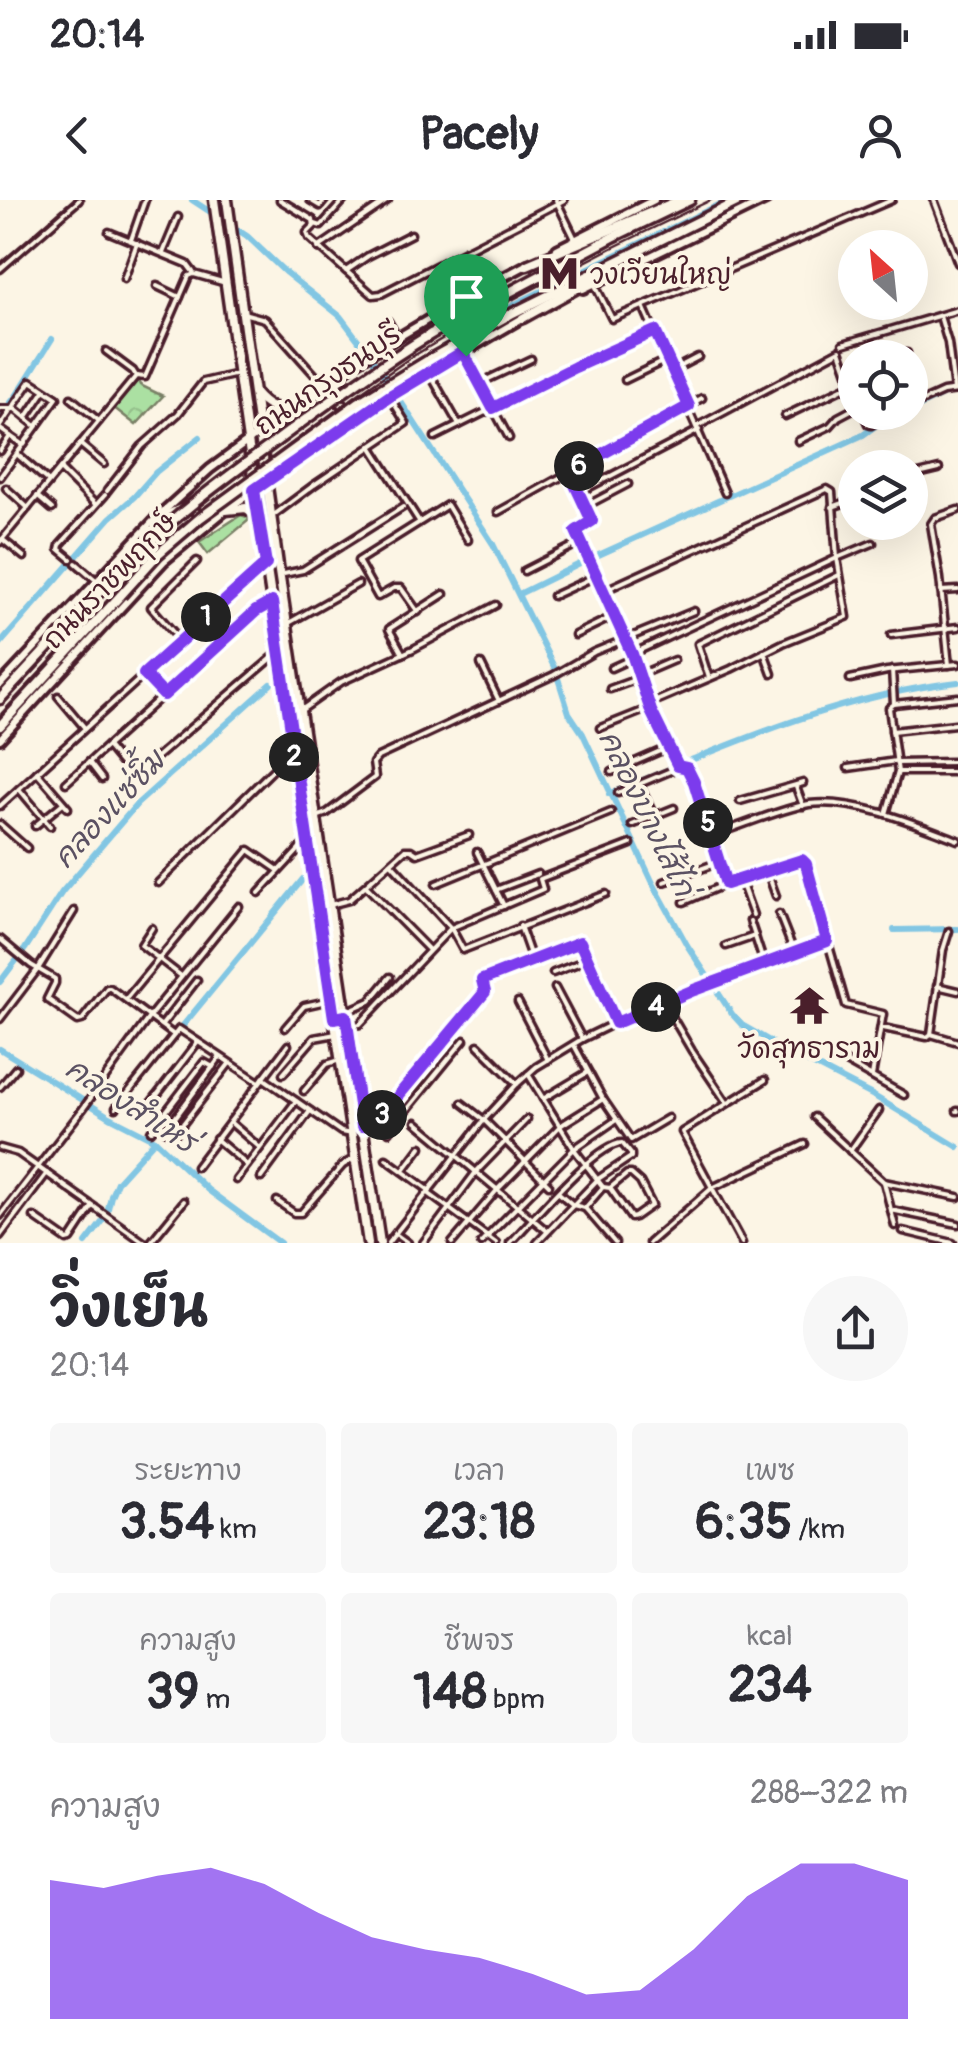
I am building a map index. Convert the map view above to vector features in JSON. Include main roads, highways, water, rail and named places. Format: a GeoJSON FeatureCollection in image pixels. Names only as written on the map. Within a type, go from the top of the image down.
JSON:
{"type":"FeatureCollection","features":[{"type":"Feature","properties":{"kind":"main road"},"geometry":{"type":"LineString","coordinates":[[214,200],[368,1243]]}},
{"type":"Feature","properties":{"kind":"main road"},"geometry":{"type":"LineString","coordinates":[[228,200],[271,517],[380,1243]]}},
{"type":"Feature","properties":{"kind":"main road","name":"ถนนกรุงธนบุรี"},"geometry":{"type":"LineString","coordinates":[[248,441],[396,337],[654,200]]}},
{"type":"Feature","properties":{"kind":"main road"},"geometry":{"type":"LineString","coordinates":[[527,265],[680,200]]}},
{"type":"Feature","properties":{"kind":"main road","name":"ถนนกรุงธนบุรี"},"geometry":{"type":"LineString","coordinates":[[253,455],[430,334],[690,200]]}},
{"type":"Feature","properties":{"kind":"main road","name":"ถนนกรุงธนบุรี"},"geometry":{"type":"LineString","coordinates":[[259,474],[358,403],[432,358],[511,314],[741,200]]}},
{"type":"Feature","properties":{"kind":"main road","name":"ถนนกรุงธนบุรี"},"geometry":{"type":"LineString","coordinates":[[254,490],[390,396],[463,352],[524,318],[766,200]]}},
{"type":"Feature","properties":{"kind":"main road"},"geometry":{"type":"LineString","coordinates":[[524,318],[654,243]]}},
{"type":"Feature","properties":{"kind":"main road"},"geometry":{"type":"LineString","coordinates":[[354,363],[334,390],[338,401],[356,408],[390,396]]}},
{"type":"Feature","properties":{"kind":"main road"},"geometry":{"type":"LineString","coordinates":[[254,393],[272,409],[293,408]]}},
{"type":"Feature","properties":{"kind":"main road"},"geometry":{"type":"LineString","coordinates":[[253,455],[323,403],[338,401]]}},
{"type":"Feature","properties":{"kind":"main road","name":"ถนนราชพฤกษ์"},"geometry":{"type":"LineString","coordinates":[[0,685],[156,518],[248,441]]}},
{"type":"Feature","properties":{"kind":"main road","name":"ถนนราชพฤกษ์"},"geometry":{"type":"LineString","coordinates":[[0,699],[146,542],[253,455]]}},
{"type":"Feature","properties":{"kind":"main road","name":"ถนนราชพฤกษ์"},"geometry":{"type":"LineString","coordinates":[[0,726],[158,554],[259,474]]}},
{"type":"Feature","properties":{"kind":"main road","name":"ถนนราชพฤกษ์"},"geometry":{"type":"LineString","coordinates":[[0,739],[164,561],[254,490]]}},
{"type":"Feature","properties":{"kind":"main road"},"geometry":{"type":"LineString","coordinates":[[156,518],[180,508],[192,508],[199,515],[200,526],[194,535]]}},
{"type":"Feature","properties":{"kind":"main road"},"geometry":{"type":"LineString","coordinates":[[226,510],[246,508],[258,516]]}},
{"type":"Feature","properties":{"kind":"main road"},"geometry":{"type":"LineString","coordinates":[[334,1018],[346,1014]]}},
{"type":"Feature","properties":{"kind":"main road"},"geometry":{"type":"LineString","coordinates":[[336,1036],[348,1032]]}},
{"type":"Feature","properties":{"kind":"waterway","name":"คลองบางไส้ไก่"},"geometry":{"type":"LineString","coordinates":[[192,200],[247,236],[340,316],[365,349]]}},
{"type":"Feature","properties":{"kind":"waterway"},"geometry":{"type":"LineString","coordinates":[[387,380],[519,302],[729,200]]}},
{"type":"Feature","properties":{"kind":"waterway"},"geometry":{"type":"LineString","coordinates":[[0,416],[52,339]]}},
{"type":"Feature","properties":{"kind":"waterway","name":"คลองบางไส้ไก่"},"geometry":{"type":"LineString","coordinates":[[373,360],[387,380]]}},
{"type":"Feature","properties":{"kind":"waterway"},"geometry":{"type":"LineString","coordinates":[[928,402],[946,393],[958,393]]}},
{"type":"Feature","properties":{"kind":"waterway","name":"คลองบางไส้ไก่"},"geometry":{"type":"LineString","coordinates":[[399,399],[493,544],[555,669],[569,713],[583,734],[653,883],[732,1014],[742,1025],[874,1096],[958,1147]]}},
{"type":"Feature","properties":{"kind":"waterway"},"geometry":{"type":"LineString","coordinates":[[519,594],[870,430]]}},
{"type":"Feature","properties":{"kind":"waterway"},"geometry":{"type":"LineString","coordinates":[[0,644],[110,518],[156,472],[200,437]]}},
{"type":"Feature","properties":{"kind":"waterway"},"geometry":{"type":"LineString","coordinates":[[609,794],[824,711],[958,682]]}},
{"type":"Feature","properties":{"kind":"waterway","name":"คลองแซ่ซิ้ม"},"geometry":{"type":"LineString","coordinates":[[0,982],[62,892],[137,804],[271,684]]}},
{"type":"Feature","properties":{"kind":"waterway"},"geometry":{"type":"LineString","coordinates":[[181,1028],[303,879]]}},
{"type":"Feature","properties":{"kind":"waterway"},"geometry":{"type":"LineString","coordinates":[[894,930],[958,929]]}},
{"type":"Feature","properties":{"kind":"waterway","name":"คลองสำเหร่"},"geometry":{"type":"LineString","coordinates":[[0,1049],[155,1140],[208,1190],[280,1243]]}},
{"type":"Feature","properties":{"kind":"waterway"},"geometry":{"type":"LineString","coordinates":[[86,1243],[106,1217],[117,1182],[155,1140]]}},
{"type":"Feature","properties":{"kind":"railway"},"geometry":{"type":"LineString","coordinates":[[0,265],[75,200]]}},
{"type":"Feature","properties":{"kind":"railway"},"geometry":{"type":"LineString","coordinates":[[0,715],[159,545],[361,392],[477,318],[711,200]]}},
{"type":"Feature","properties":{"kind":"place","name":"วงเวียนใหญ่"},"geometry":{"type":"Point","coordinates":[560,274]}},
{"type":"Feature","properties":{"kind":"place","name":"วัดสุทธาราม"},"geometry":{"type":"Point","coordinates":[809,1005]}}]}
